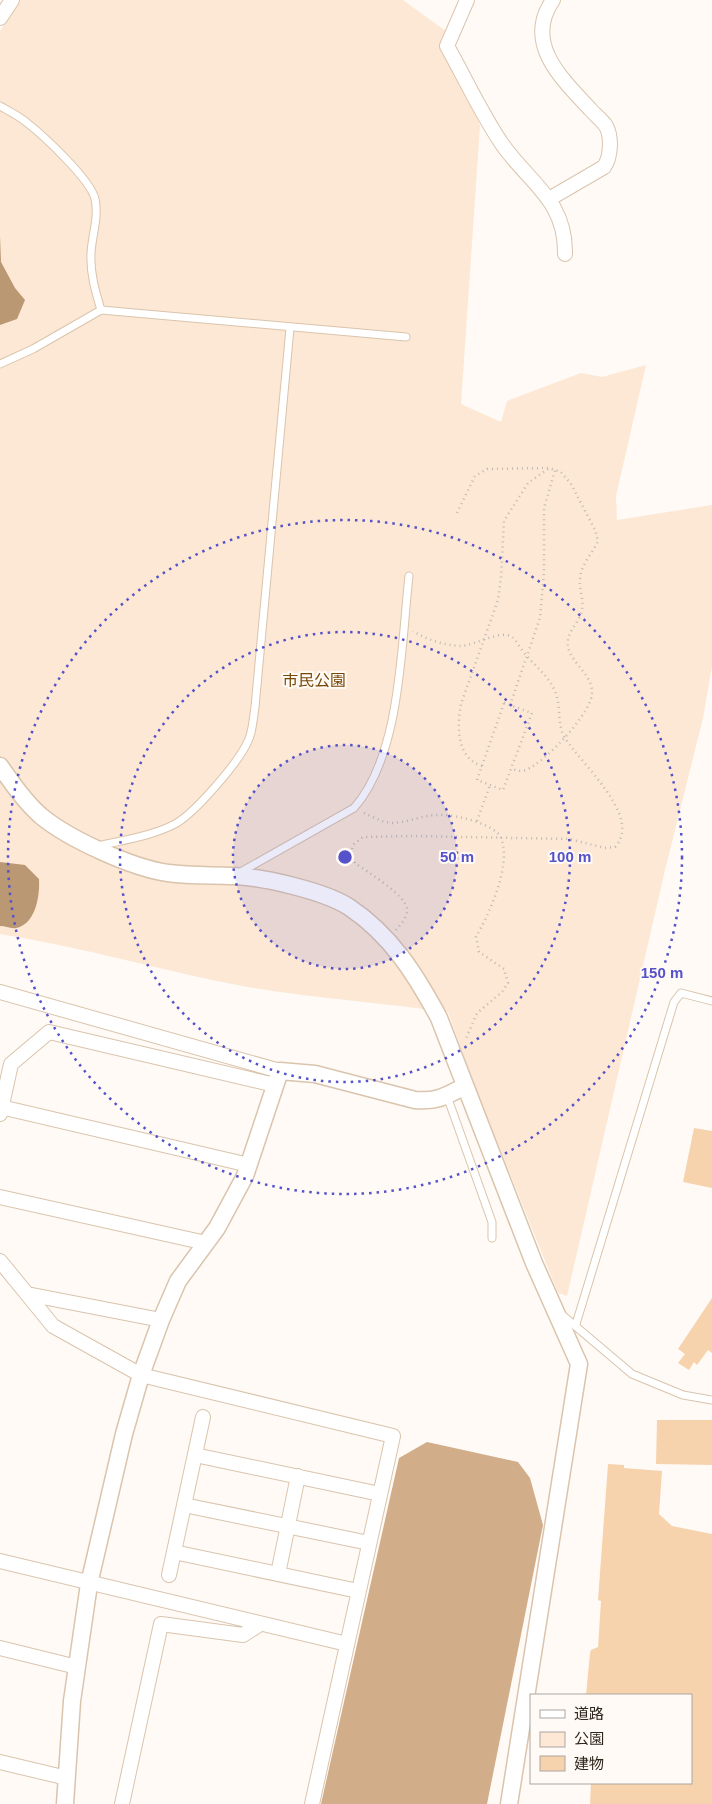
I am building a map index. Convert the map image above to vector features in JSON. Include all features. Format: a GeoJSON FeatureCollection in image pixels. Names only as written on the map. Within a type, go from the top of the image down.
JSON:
{"type":"FeatureCollection","features":[{"type":"Feature","properties":{"kind":"street"},"geometry":{"type":"LineString","coordinates":[[0,18],[12,0]]}},
{"type":"Feature","properties":{"kind":"street"},"geometry":{"type":"LineString","coordinates":[[467,0],[447,46],[502,144],[549,199],[564,228],[565,254]]}},
{"type":"Feature","properties":{"kind":"street"},"geometry":{"type":"LineString","coordinates":[[549,199],[604,167],[609,160],[610,146],[606,127],[556,73],[544,46],[542,28],[546,10],[553,0]]}},
{"type":"Feature","properties":{"kind":"street"},"geometry":{"type":"LineString","coordinates":[[0,766],[23,798],[41,816],[67,833],[133,864],[166,873],[234,876],[305,889],[327,896],[349,907],[400,953],[421,984],[439,1018],[552,1308],[579,1364],[508,1804]]}},
{"type":"Feature","properties":{"kind":"street"},"geometry":{"type":"LineString","coordinates":[[0,992],[278,1078]]}},
{"type":"Feature","properties":{"kind":"street"},"geometry":{"type":"LineString","coordinates":[[249,1165],[1,1110],[10,1064],[48,1032],[278,1078],[315,1074],[415,1100],[440,1099],[464,1086]]}},
{"type":"Feature","properties":{"kind":"street"},"geometry":{"type":"LineString","coordinates":[[69,1803],[67,1778],[77,1667],[89,1584],[124,1434],[141,1375],[160,1320],[178,1281],[217,1228],[249,1165],[278,1078]]}},
{"type":"Feature","properties":{"kind":"street"},"geometry":{"type":"LineString","coordinates":[[0,1197],[206,1243]]}},
{"type":"Feature","properties":{"kind":"street"},"geometry":{"type":"LineString","coordinates":[[0,1261],[54,1326],[141,1375],[393,1436],[312,1804]]}},
{"type":"Feature","properties":{"kind":"street"},"geometry":{"type":"LineString","coordinates":[[27,1294],[160,1320]]}},
{"type":"Feature","properties":{"kind":"street"},"geometry":{"type":"LineString","coordinates":[[170,1575],[203,1417]]}},
{"type":"Feature","properties":{"kind":"street"},"geometry":{"type":"LineString","coordinates":[[195,1455],[380,1494]]}},
{"type":"Feature","properties":{"kind":"street"},"geometry":{"type":"LineString","coordinates":[[278,1574],[298,1476]]}},
{"type":"Feature","properties":{"kind":"street"},"geometry":{"type":"LineString","coordinates":[[184,1505],[369,1543]]}},
{"type":"Feature","properties":{"kind":"street"},"geometry":{"type":"LineString","coordinates":[[174,1552],[358,1591]]}},
{"type":"Feature","properties":{"kind":"street"},"geometry":{"type":"LineString","coordinates":[[0,1562],[347,1644]]}},
{"type":"Feature","properties":{"kind":"street"},"geometry":{"type":"LineString","coordinates":[[122,1804],[161,1624],[243,1635],[260,1624]]}},
{"type":"Feature","properties":{"kind":"street"},"geometry":{"type":"LineString","coordinates":[[0,1648],[77,1667]]}},
{"type":"Feature","properties":{"kind":"street"},"geometry":{"type":"LineString","coordinates":[[0,1762],[67,1778]]}},
{"type":"Feature","properties":{"kind":"lane"},"geometry":{"type":"LineString","coordinates":[[0,106],[24,120],[42,135],[90,187],[95,199],[96,216],[91,253],[92,282],[101,310]]}},
{"type":"Feature","properties":{"kind":"lane"},"geometry":{"type":"LineString","coordinates":[[0,364],[33,349],[101,310],[406,337]]}},
{"type":"Feature","properties":{"kind":"lane"},"geometry":{"type":"LineString","coordinates":[[96,847],[161,830],[177,823],[216,784],[248,742],[255,707],[290,328]]}},
{"type":"Feature","properties":{"kind":"lane"},"geometry":{"type":"LineString","coordinates":[[234,876],[354,808],[367,793],[382,760],[393,718],[409,576]]}},
{"type":"Feature","properties":{"kind":"lane"},"geometry":{"type":"LineString","coordinates":[[576,1324],[674,1002],[681,993],[712,1000]]}},
{"type":"Feature","properties":{"kind":"lane"},"geometry":{"type":"LineString","coordinates":[[447,1095],[492,1222],[492,1238]]}},
{"type":"Feature","properties":{"kind":"lane"},"geometry":{"type":"LineString","coordinates":[[552,1308],[576,1324],[632,1374],[683,1395],[712,1400]]}},
{"type":"Feature","properties":{"kind":"path"},"geometry":{"type":"LineString","coordinates":[[482,766],[467,758],[461,745],[458,720],[461,704],[499,593],[504,521],[528,483],[549,468]]}},
{"type":"Feature","properties":{"kind":"path"},"geometry":{"type":"LineString","coordinates":[[457,513],[475,476],[487,469],[549,468],[561,472],[571,484],[595,530],[598,541],[586,560],[580,578],[582,609],[568,639],[568,650],[589,677],[593,691],[591,703],[564,737],[527,770],[511,769]]}},
{"type":"Feature","properties":{"kind":"path"},"geometry":{"type":"LineString","coordinates":[[510,705],[540,618],[544,572],[544,508],[555,470]]}},
{"type":"Feature","properties":{"kind":"path"},"geometry":{"type":"LineString","coordinates":[[388,941],[405,919],[407,909],[402,897],[355,863],[352,854],[353,845],[362,837],[569,839],[605,848],[615,847],[621,841],[624,831],[618,807],[564,737],[557,695],[542,671],[526,656],[511,636],[502,634],[462,646],[430,639],[403,626]]}},
{"type":"Feature","properties":{"kind":"path"},"geometry":{"type":"LineString","coordinates":[[504,703],[532,713],[503,790],[477,780],[482,766],[504,703]]}},
{"type":"Feature","properties":{"kind":"path"},"geometry":{"type":"LineString","coordinates":[[476,822],[490,785]]}},
{"type":"Feature","properties":{"kind":"path"},"geometry":{"type":"LineString","coordinates":[[354,808],[391,823],[418,816],[443,814],[476,822],[497,832],[501,838],[504,853],[493,906],[476,937],[479,952],[504,969],[508,983],[502,992],[477,1013],[456,1064]]}},
{"type":"Feature","properties":{"kind":"green space","name":"市民公園"},"geometry":{"type":"Polygon","coordinates":[[[20,0],[403,0],[447,32],[480,126],[461,404],[501,422],[507,401],[581,373],[602,377],[646,365],[616,496],[617,520],[712,505],[712,666],[703,718],[665,870],[567,1296],[558,1293],[473,1082],[448,1012],[248,987],[31,939],[0,934],[0,31],[20,0]]]}},
{"type":"Feature","properties":{"kind":"shaded area"},"geometry":{"type":"Polygon","coordinates":[[[0,236],[1,262],[15,288],[25,300],[17,319],[0,325],[0,236]]]}},
{"type":"Feature","properties":{"kind":"shaded area"},"geometry":{"type":"Polygon","coordinates":[[[0,862],[25,865],[39,879],[39,893],[32,915],[28,921],[16,928],[0,926],[0,862]]]}},
{"type":"Feature","properties":{"kind":"shaded area"},"geometry":{"type":"Polygon","coordinates":[[[427,1442],[518,1462],[530,1478],[543,1525],[487,1804],[321,1804],[399,1458],[427,1442]]]}},
{"type":"Feature","properties":{"kind":"building"},"geometry":{"type":"Polygon","coordinates":[[[694,1128],[712,1131],[712,1188],[683,1182],[694,1128]]]}},
{"type":"Feature","properties":{"kind":"building"},"geometry":{"type":"Polygon","coordinates":[[[712,1298],[712,1353],[708,1350],[697,1365],[694,1362],[689,1370],[678,1363],[685,1354],[678,1349],[712,1298]]]}},
{"type":"Feature","properties":{"kind":"building"},"geometry":{"type":"Polygon","coordinates":[[[657,1420],[712,1420],[712,1465],[656,1464],[657,1420]]]}},
{"type":"Feature","properties":{"kind":"building"},"geometry":{"type":"Polygon","coordinates":[[[608,1464],[624,1465],[624,1468],[662,1471],[659,1514],[672,1526],[712,1534],[712,1804],[590,1804],[591,1784],[692,1784],[692,1694],[586,1694],[590,1653],[591,1650],[598,1647],[601,1601],[598,1600],[608,1464]]]}}]}
